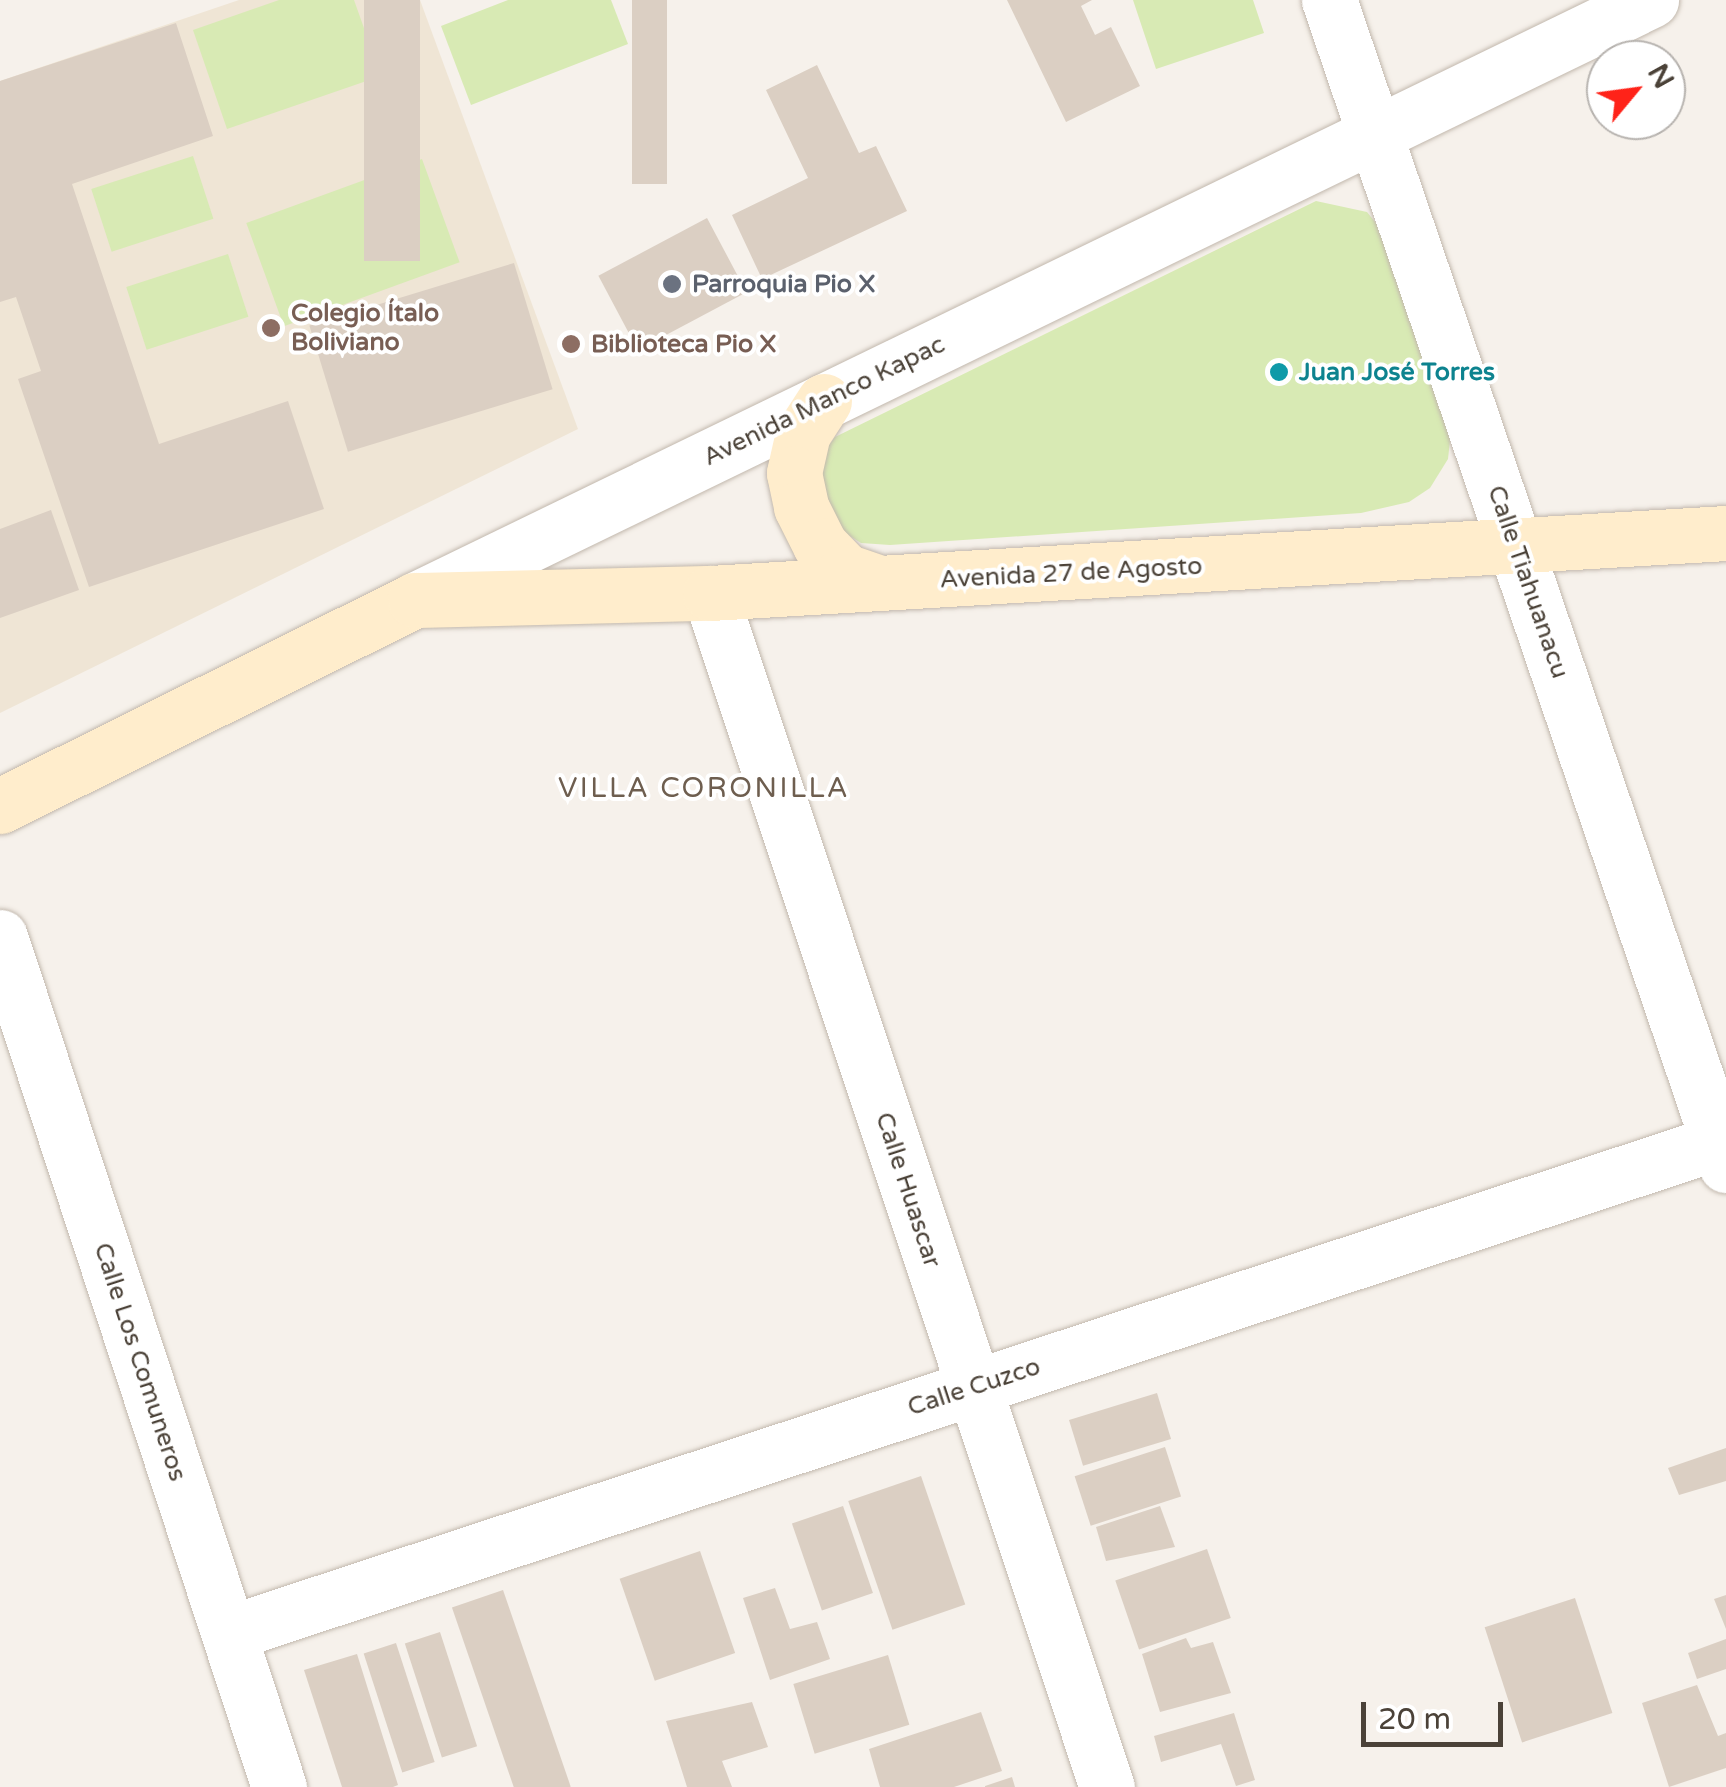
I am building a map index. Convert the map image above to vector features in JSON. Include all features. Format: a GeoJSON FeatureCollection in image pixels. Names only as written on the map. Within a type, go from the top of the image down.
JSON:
{"type":"FeatureCollection","features":[{"type":"Feature","properties":{"kind":"street","name":"Calle Tiahuanacu"},"geometry":{"type":"LineString","coordinates":[[1328,0],[1722,1154]]}},
{"type":"Feature","properties":{"kind":"street","name":"Avenida Manco Kapac"},"geometry":{"type":"LineString","coordinates":[[0,806],[1650,0]]}},
{"type":"Feature","properties":{"kind":"street"},"geometry":{"type":"LineString","coordinates":[[824,401],[803,433],[794,473],[801,508],[820,545],[845,572],[880,583]]}},
{"type":"Feature","properties":{"kind":"street","name":"Avenida 27 de Agosto"},"geometry":{"type":"LineString","coordinates":[[415,600],[710,593],[1516,548],[1726,532]]}},
{"type":"Feature","properties":{"kind":"street","name":"Calle Huascar"},"geometry":{"type":"LineString","coordinates":[[710,593],[1107,1787]]}},
{"type":"Feature","properties":{"kind":"street","name":"Calle Los Comuneros"},"geometry":{"type":"LineString","coordinates":[[0,937],[278,1787]]}},
{"type":"Feature","properties":{"kind":"street","name":"Calle Cuzco"},"geometry":{"type":"LineString","coordinates":[[229,1633],[974,1387],[1722,1154]]}},
{"type":"Feature","properties":{"kind":"shaded area","name":"Colegio Ítalo Boliviano"},"geometry":{"type":"Polygon","coordinates":[[[239,0],[420,0],[578,429],[0,713],[0,81],[239,0]]]}},
{"type":"Feature","properties":{"kind":"green space"},"geometry":{"type":"Polygon","coordinates":[[[279,0],[354,0],[381,76],[227,129],[193,30],[279,0]]]}},
{"type":"Feature","properties":{"kind":"green space"},"geometry":{"type":"Polygon","coordinates":[[[508,0],[611,0],[628,44],[471,105],[441,26],[508,0]]]}},
{"type":"Feature","properties":{"kind":"green space"},"geometry":{"type":"Polygon","coordinates":[[[1133,0],[1253,0],[1264,33],[1156,69],[1133,0]]]}},
{"type":"Feature","properties":{"kind":"green space"},"geometry":{"type":"Polygon","coordinates":[[[193,156],[213,219],[112,252],[91,189],[193,156]]]}},
{"type":"Feature","properties":{"kind":"green space"},"geometry":{"type":"Polygon","coordinates":[[[422,159],[460,262],[284,326],[246,223],[422,159]]]}},
{"type":"Feature","properties":{"kind":"green space"},"geometry":{"type":"Polygon","coordinates":[[[1316,201],[1367,212],[1384,233],[1451,431],[1448,459],[1430,488],[1409,502],[1361,513],[890,545],[861,543],[834,526],[816,463],[835,437],[1316,201]]]}},
{"type":"Feature","properties":{"kind":"green space"},"geometry":{"type":"Polygon","coordinates":[[[228,254],[248,317],[147,350],[126,287],[228,254]]]}},
{"type":"Feature","properties":{"kind":"building"},"geometry":{"type":"Polygon","coordinates":[[[364,0],[420,0],[420,261],[364,261],[364,0]]]}},
{"type":"Feature","properties":{"kind":"building"},"geometry":{"type":"Polygon","coordinates":[[[632,0],[667,0],[667,184],[632,184],[632,0]]]}},
{"type":"Feature","properties":{"kind":"building"},"geometry":{"type":"Polygon","coordinates":[[[1007,0],[1092,0],[1081,6],[1095,35],[1111,27],[1140,86],[1066,122],[1007,0]]]}},
{"type":"Feature","properties":{"kind":"building"},"geometry":{"type":"Polygon","coordinates":[[[176,23],[213,136],[72,184],[159,444],[288,401],[324,509],[89,587],[18,379],[41,371],[16,297],[0,302],[0,81],[176,23]]]}},
{"type":"Feature","properties":{"kind":"building"},"geometry":{"type":"Polygon","coordinates":[[[817,65],[859,153],[876,146],[907,211],[762,279],[732,215],[808,178],[766,90],[817,65]]]}},
{"type":"Feature","properties":{"kind":"building","name":"Parroquia Pio X"},"geometry":{"type":"Polygon","coordinates":[[[707,218],[746,292],[638,350],[598,276],[707,218]]]}},
{"type":"Feature","properties":{"kind":"building"},"geometry":{"type":"Polygon","coordinates":[[[514,263],[553,389],[348,452],[309,326],[514,263]]]}},
{"type":"Feature","properties":{"kind":"building"},"geometry":{"type":"Polygon","coordinates":[[[51,510],[79,590],[0,618],[0,529],[51,510]]]}},
{"type":"Feature","properties":{"kind":"building"},"geometry":{"type":"Polygon","coordinates":[[[1157,1393],[1171,1439],[1083,1466],[1069,1420],[1157,1393]]]}},
{"type":"Feature","properties":{"kind":"building"},"geometry":{"type":"Polygon","coordinates":[[[1165,1447],[1181,1496],[1091,1526],[1075,1476],[1165,1447]]]}},
{"type":"Feature","properties":{"kind":"building"},"geometry":{"type":"Polygon","coordinates":[[[1726,1448],[1726,1481],[1679,1495],[1668,1468],[1726,1448]]]}},
{"type":"Feature","properties":{"kind":"building"},"geometry":{"type":"Polygon","coordinates":[[[921,1476],[965,1605],[892,1630],[848,1501],[921,1476]]]}},
{"type":"Feature","properties":{"kind":"building"},"geometry":{"type":"Polygon","coordinates":[[[843,1506],[873,1593],[822,1611],[792,1524],[843,1506]]]}},
{"type":"Feature","properties":{"kind":"building"},"geometry":{"type":"Polygon","coordinates":[[[1160,1506],[1175,1547],[1106,1561],[1096,1527],[1160,1506]]]}},
{"type":"Feature","properties":{"kind":"building"},"geometry":{"type":"Polygon","coordinates":[[[1207,1549],[1231,1618],[1139,1650],[1115,1581],[1207,1549]]]}},
{"type":"Feature","properties":{"kind":"building"},"geometry":{"type":"Polygon","coordinates":[[[700,1551],[735,1653],[655,1681],[620,1579],[700,1551]]]}},
{"type":"Feature","properties":{"kind":"building"},"geometry":{"type":"Polygon","coordinates":[[[775,1588],[790,1629],[817,1622],[830,1659],[770,1680],[743,1598],[775,1588]]]}},
{"type":"Feature","properties":{"kind":"building"},"geometry":{"type":"Polygon","coordinates":[[[503,1590],[571,1787],[514,1787],[452,1608],[503,1590]]]}},
{"type":"Feature","properties":{"kind":"building"},"geometry":{"type":"Polygon","coordinates":[[[1726,1595],[1726,1629],[1714,1599],[1726,1595]]]}},
{"type":"Feature","properties":{"kind":"building"},"geometry":{"type":"Polygon","coordinates":[[[1575,1598],[1612,1713],[1522,1742],[1485,1627],[1575,1598]]]}},
{"type":"Feature","properties":{"kind":"building"},"geometry":{"type":"Polygon","coordinates":[[[440,1632],[477,1746],[442,1758],[405,1643],[440,1632]]]}},
{"type":"Feature","properties":{"kind":"building"},"geometry":{"type":"Polygon","coordinates":[[[1186,1638],[1191,1648],[1213,1642],[1231,1693],[1160,1712],[1142,1654],[1186,1638]]]}},
{"type":"Feature","properties":{"kind":"building"},"geometry":{"type":"Polygon","coordinates":[[[1726,1639],[1726,1669],[1697,1679],[1688,1653],[1726,1639]]]}},
{"type":"Feature","properties":{"kind":"building"},"geometry":{"type":"Polygon","coordinates":[[[396,1643],[435,1762],[402,1772],[364,1654],[396,1643]]]}},
{"type":"Feature","properties":{"kind":"building"},"geometry":{"type":"Polygon","coordinates":[[[357,1654],[398,1785],[393,1787],[342,1787],[304,1670],[357,1654]]]}},
{"type":"Feature","properties":{"kind":"building"},"geometry":{"type":"Polygon","coordinates":[[[888,1655],[909,1725],[815,1754],[793,1684],[888,1655]]]}},
{"type":"Feature","properties":{"kind":"building"},"geometry":{"type":"Polygon","coordinates":[[[1697,1685],[1718,1736],[1726,1733],[1726,1768],[1669,1787],[1642,1703],[1697,1685]]]}},
{"type":"Feature","properties":{"kind":"building"},"geometry":{"type":"Polygon","coordinates":[[[752,1702],[768,1747],[722,1761],[732,1787],[687,1787],[666,1721],[752,1702]]]}},
{"type":"Feature","properties":{"kind":"building"},"geometry":{"type":"Polygon","coordinates":[[[981,1712],[1002,1771],[954,1787],[880,1787],[869,1749],[981,1712]]]}},
{"type":"Feature","properties":{"kind":"building"},"geometry":{"type":"Polygon","coordinates":[[[1234,1713],[1255,1780],[1236,1786],[1221,1744],[1161,1762],[1154,1736],[1234,1713]]]}},
{"type":"Feature","properties":{"kind":"building"},"geometry":{"type":"Polygon","coordinates":[[[1012,1777],[1015,1787],[985,1787],[985,1786],[1012,1777]]]}},
{"type":"Feature","properties":{"kind":"place","name":"Parroquia Pio X"},"geometry":{"type":"Point","coordinates":[672,284]}},
{"type":"Feature","properties":{"kind":"place","name":"Colegio Ítalo Boliviano"},"geometry":{"type":"Point","coordinates":[271,328]}},
{"type":"Feature","properties":{"kind":"place","name":"Biblioteca Pio X"},"geometry":{"type":"Point","coordinates":[571,344]}},
{"type":"Feature","properties":{"kind":"place","name":"Juan José Torres"},"geometry":{"type":"Point","coordinates":[1279,372]}},
{"type":"Feature","properties":{"kind":"district","name":"VILLA CORONILLA"},"geometry":{"type":"Point","coordinates":[704,788]}}]}
